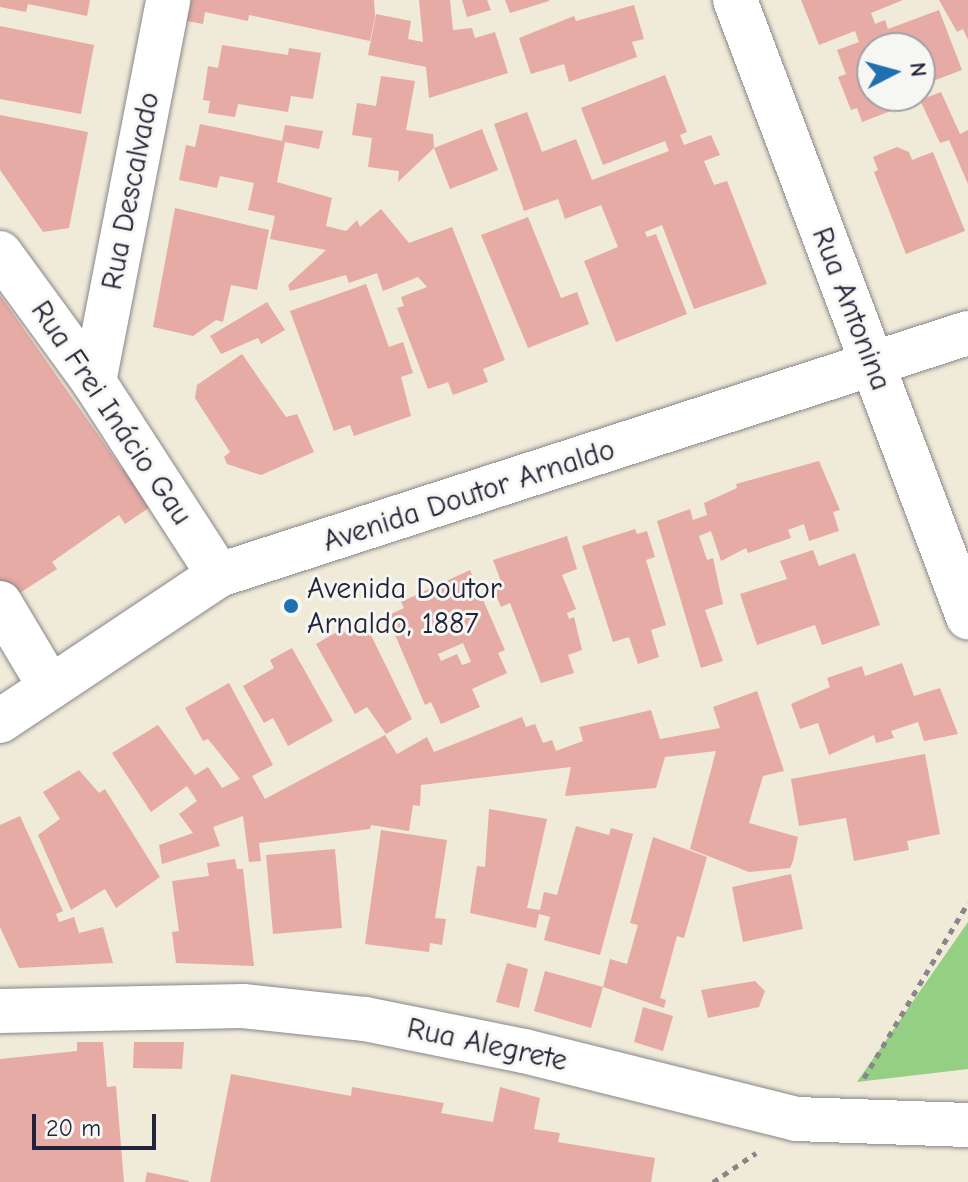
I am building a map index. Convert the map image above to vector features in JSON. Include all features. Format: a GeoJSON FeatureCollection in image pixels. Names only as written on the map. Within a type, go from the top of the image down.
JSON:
{"type":"FeatureCollection","features":[{"type":"Feature","properties":{"kind":"street","name":"Rua Descalvado"},"geometry":{"type":"LineString","coordinates":[[94,382],[168,0]]}},
{"type":"Feature","properties":{"kind":"street","name":"Rua Antonina"},"geometry":{"type":"LineString","coordinates":[[735,0],[968,617]]}},
{"type":"Feature","properties":{"kind":"street","name":"Rua Frei Inácio Gau"},"geometry":{"type":"LineString","coordinates":[[0,253],[94,382],[219,575]]}},
{"type":"Feature","properties":{"kind":"street","name":"Avenida Doutor Arnaldo"},"geometry":{"type":"LineString","coordinates":[[0,721],[219,575],[873,367],[968,333]]}},
{"type":"Feature","properties":{"kind":"street"},"geometry":{"type":"LineString","coordinates":[[0,603],[50,687]]}},
{"type":"Feature","properties":{"kind":"street","name":"Rua Alegrete"},"geometry":{"type":"LineString","coordinates":[[0,1011],[243,1006],[365,1019],[524,1051],[796,1119],[837,1123],[968,1125]]}},
{"type":"Feature","properties":{"kind":"path"},"geometry":{"type":"LineString","coordinates":[[837,1123],[968,903]]}},
{"type":"Feature","properties":{"kind":"green space"},"geometry":{"type":"Polygon","coordinates":[[[968,922],[968,1069],[857,1082],[968,922]]]}},
{"type":"Feature","properties":{"kind":"building"},"geometry":{"type":"Polygon","coordinates":[[[0,0],[90,0],[87,16],[28,4],[26,12],[0,7],[0,0]]]}},
{"type":"Feature","properties":{"kind":"building"},"geometry":{"type":"Polygon","coordinates":[[[191,0],[374,0],[375,17],[370,41],[249,15],[248,21],[205,12],[203,24],[187,21],[191,0]]]}},
{"type":"Feature","properties":{"kind":"building"},"geometry":{"type":"Polygon","coordinates":[[[419,0],[450,0],[453,30],[472,28],[475,38],[495,32],[508,73],[429,98],[426,67],[368,55],[376,14],[411,21],[408,39],[423,42],[419,0]]]}},
{"type":"Feature","properties":{"kind":"building"},"geometry":{"type":"Polygon","coordinates":[[[462,0],[487,0],[491,10],[467,17],[462,0]]]}},
{"type":"Feature","properties":{"kind":"building"},"geometry":{"type":"Polygon","coordinates":[[[505,0],[549,0],[549,1],[510,13],[505,0]]]}},
{"type":"Feature","properties":{"kind":"building"},"geometry":{"type":"Polygon","coordinates":[[[801,0],[903,0],[871,13],[875,24],[885,20],[888,29],[939,10],[962,70],[936,80],[936,32],[856,34],[855,31],[819,45],[801,0]]]}},
{"type":"Feature","properties":{"kind":"building"},"geometry":{"type":"Polygon","coordinates":[[[939,0],[968,0],[968,40],[963,29],[957,32],[939,0]]]}},
{"type":"Feature","properties":{"kind":"building"},"geometry":{"type":"Polygon","coordinates":[[[634,5],[644,39],[632,42],[637,57],[569,82],[564,64],[531,74],[519,38],[574,16],[576,21],[634,5]]]}},
{"type":"Feature","properties":{"kind":"building"},"geometry":{"type":"Polygon","coordinates":[[[0,26],[94,45],[81,114],[0,99],[0,26]]]}},
{"type":"Feature","properties":{"kind":"building"},"geometry":{"type":"Polygon","coordinates":[[[856,43],[856,108],[851,110],[838,77],[846,74],[837,50],[856,43]]]}},
{"type":"Feature","properties":{"kind":"building"},"geometry":{"type":"Polygon","coordinates":[[[222,45],[288,55],[289,48],[321,53],[313,99],[291,96],[288,112],[238,104],[235,117],[208,113],[210,101],[203,100],[208,66],[218,68],[222,45]]]}},
{"type":"Feature","properties":{"kind":"building"},"geometry":{"type":"Polygon","coordinates":[[[665,75],[687,132],[680,135],[684,145],[711,135],[720,155],[704,161],[714,185],[727,181],[767,284],[694,309],[662,225],[645,232],[647,237],[656,234],[687,314],[616,342],[584,261],[618,247],[601,205],[565,219],[558,199],[524,211],[494,124],[527,112],[542,152],[576,139],[592,180],[669,151],[665,141],[603,165],[581,108],[665,75]]]}},
{"type":"Feature","properties":{"kind":"building"},"geometry":{"type":"Polygon","coordinates":[[[381,76],[415,81],[406,130],[433,134],[434,148],[398,182],[399,171],[368,167],[372,138],[352,135],[357,103],[376,106],[381,76]]]}},
{"type":"Feature","properties":{"kind":"building"},"geometry":{"type":"Polygon","coordinates":[[[941,92],[960,134],[968,130],[968,184],[949,140],[940,143],[926,112],[936,112],[936,94],[941,92]]]}},
{"type":"Feature","properties":{"kind":"building"},"geometry":{"type":"Polygon","coordinates":[[[858,112],[888,112],[862,122],[858,112]]]}},
{"type":"Feature","properties":{"kind":"building"},"geometry":{"type":"Polygon","coordinates":[[[0,115],[88,132],[69,228],[43,232],[0,170],[0,115]]]}},
{"type":"Feature","properties":{"kind":"building"},"geometry":{"type":"Polygon","coordinates":[[[200,124],[282,141],[285,125],[323,131],[319,149],[285,142],[277,182],[332,198],[326,226],[346,231],[357,220],[360,227],[381,209],[409,243],[452,227],[505,360],[483,369],[488,382],[453,395],[448,382],[428,389],[397,308],[404,306],[401,297],[427,287],[418,277],[383,291],[377,273],[349,283],[346,275],[290,291],[288,285],[326,250],[270,239],[275,216],[248,210],[254,183],[220,176],[217,188],[179,180],[186,145],[195,147],[200,124]]]}},
{"type":"Feature","properties":{"kind":"building"},"geometry":{"type":"Polygon","coordinates":[[[482,129],[498,170],[450,189],[434,148],[482,129]]]}},
{"type":"Feature","properties":{"kind":"building"},"geometry":{"type":"Polygon","coordinates":[[[897,147],[909,152],[912,160],[933,152],[965,231],[906,254],[874,172],[878,170],[873,157],[897,147]]]}},
{"type":"Feature","properties":{"kind":"building"},"geometry":{"type":"Polygon","coordinates":[[[175,208],[269,230],[257,290],[231,285],[223,322],[216,320],[193,336],[153,327],[175,208]]]}},
{"type":"Feature","properties":{"kind":"building"},"geometry":{"type":"Polygon","coordinates":[[[528,217],[561,298],[577,292],[589,324],[528,348],[481,235],[528,217]]]}},
{"type":"Feature","properties":{"kind":"building"},"geometry":{"type":"Polygon","coordinates":[[[366,284],[389,347],[403,342],[413,373],[401,377],[411,416],[354,436],[350,425],[334,431],[290,311],[366,284]]]}},
{"type":"Feature","properties":{"kind":"building"},"geometry":{"type":"Polygon","coordinates":[[[0,295],[122,469],[129,465],[156,503],[125,524],[119,515],[52,562],[57,569],[15,596],[0,596],[0,295]]]}},
{"type":"Feature","properties":{"kind":"building"},"geometry":{"type":"Polygon","coordinates":[[[267,302],[285,330],[261,344],[258,338],[221,354],[210,336],[267,302]]]}},
{"type":"Feature","properties":{"kind":"building"},"geometry":{"type":"Polygon","coordinates":[[[242,354],[286,417],[297,414],[314,452],[261,475],[227,464],[224,457],[230,452],[195,398],[197,385],[242,354]]]}},
{"type":"Feature","properties":{"kind":"building"},"geometry":{"type":"Polygon","coordinates":[[[819,461],[840,510],[833,512],[839,531],[809,541],[804,524],[788,530],[791,538],[748,553],[746,548],[721,561],[711,531],[699,536],[707,560],[713,558],[723,604],[705,610],[723,661],[701,668],[657,521],[690,509],[693,520],[707,515],[704,503],[737,488],[736,484],[819,461]]]}},
{"type":"Feature","properties":{"kind":"building"},"geometry":{"type":"Polygon","coordinates":[[[635,529],[637,534],[647,531],[655,557],[646,560],[666,625],[651,630],[659,657],[638,664],[629,637],[613,642],[582,546],[635,529]]]}},
{"type":"Feature","properties":{"kind":"building"},"geometry":{"type":"Polygon","coordinates":[[[567,536],[577,569],[562,575],[576,609],[567,613],[569,619],[574,617],[582,650],[568,655],[574,673],[541,683],[510,603],[501,607],[493,588],[502,584],[493,560],[567,536]]]}},
{"type":"Feature","properties":{"kind":"building"},"geometry":{"type":"Polygon","coordinates":[[[813,550],[819,566],[855,553],[880,625],[822,645],[815,625],[757,645],[740,594],[787,579],[780,561],[813,550]]]}},
{"type":"Feature","properties":{"kind":"building"},"geometry":{"type":"Polygon","coordinates":[[[470,570],[505,650],[498,653],[507,673],[472,689],[480,707],[441,724],[431,702],[425,705],[387,616],[404,608],[401,602],[470,570]],[[463,643],[438,654],[441,661],[457,654],[462,665],[471,662],[463,643]]]}},
{"type":"Feature","properties":{"kind":"building"},"geometry":{"type":"Polygon","coordinates":[[[366,625],[412,719],[386,734],[367,707],[355,714],[316,644],[342,629],[347,635],[366,625]]]}},
{"type":"Feature","properties":{"kind":"building"},"geometry":{"type":"Polygon","coordinates":[[[292,648],[333,721],[288,746],[273,718],[264,723],[243,686],[274,668],[270,660],[292,648]]]}},
{"type":"Feature","properties":{"kind":"building"},"geometry":{"type":"Polygon","coordinates":[[[902,663],[914,696],[940,688],[958,734],[924,741],[918,722],[891,731],[894,738],[876,743],[874,735],[829,755],[818,723],[800,729],[791,704],[830,687],[827,678],[862,666],[865,676],[902,663]]]}},
{"type":"Feature","properties":{"kind":"building"},"geometry":{"type":"Polygon","coordinates":[[[229,683],[273,765],[252,776],[265,799],[385,735],[397,754],[427,737],[434,752],[522,717],[526,727],[535,724],[543,743],[552,740],[556,751],[583,741],[579,727],[651,710],[660,739],[720,728],[713,707],[757,691],[784,771],[763,776],[749,823],[798,837],[793,861],[790,868],[749,872],[690,849],[716,751],[665,757],[656,788],[565,796],[571,767],[421,785],[420,806],[413,805],[409,831],[371,825],[370,829],[259,843],[261,861],[249,862],[243,816],[213,827],[220,846],[162,864],[159,845],[193,833],[179,814],[197,801],[187,786],[151,812],[112,753],[158,725],[195,775],[208,767],[222,788],[240,779],[208,739],[203,741],[185,708],[229,683]]]}},
{"type":"Feature","properties":{"kind":"building"},"geometry":{"type":"Polygon","coordinates":[[[925,754],[940,834],[907,841],[909,850],[854,861],[846,818],[799,826],[791,779],[925,754]]]}},
{"type":"Feature","properties":{"kind":"building"},"geometry":{"type":"Polygon","coordinates":[[[79,770],[99,793],[105,789],[160,877],[116,908],[105,889],[71,910],[38,835],[60,819],[43,792],[79,770]]]}},
{"type":"Feature","properties":{"kind":"building"},"geometry":{"type":"Polygon","coordinates":[[[489,809],[547,819],[527,908],[540,910],[544,892],[557,895],[576,826],[609,835],[611,828],[633,834],[600,955],[544,940],[550,917],[539,914],[536,928],[470,913],[477,866],[485,867],[489,809]]]}},
{"type":"Feature","properties":{"kind":"building"},"geometry":{"type":"Polygon","coordinates":[[[20,816],[63,911],[56,914],[59,922],[74,917],[79,933],[103,927],[113,963],[19,968],[0,927],[0,825],[20,816]]]}},
{"type":"Feature","properties":{"kind":"building"},"geometry":{"type":"Polygon","coordinates":[[[381,830],[447,840],[435,918],[446,919],[442,945],[430,943],[429,952],[365,944],[381,830]]]}},
{"type":"Feature","properties":{"kind":"building"},"geometry":{"type":"Polygon","coordinates":[[[653,837],[707,857],[684,938],[677,936],[660,998],[666,1000],[664,1008],[603,987],[610,959],[627,964],[638,925],[630,923],[653,837]]]}},
{"type":"Feature","properties":{"kind":"building"},"geometry":{"type":"Polygon","coordinates":[[[335,849],[342,928],[273,934],[266,855],[335,849]]]}},
{"type":"Feature","properties":{"kind":"building"},"geometry":{"type":"Polygon","coordinates":[[[235,859],[237,869],[243,869],[254,966],[176,963],[172,932],[179,931],[172,881],[209,876],[207,863],[235,859]]]}},
{"type":"Feature","properties":{"kind":"building"},"geometry":{"type":"Polygon","coordinates":[[[791,874],[803,929],[743,942],[732,887],[791,874]]]}},
{"type":"Feature","properties":{"kind":"building"},"geometry":{"type":"Polygon","coordinates":[[[507,963],[528,969],[519,1008],[496,1002],[507,963]]]}},
{"type":"Feature","properties":{"kind":"building"},"geometry":{"type":"Polygon","coordinates":[[[545,971],[603,987],[591,1028],[534,1011],[545,971]]]}},
{"type":"Feature","properties":{"kind":"building"},"geometry":{"type":"Polygon","coordinates":[[[755,981],[765,991],[759,1007],[708,1018],[701,990],[755,981]]]}},
{"type":"Feature","properties":{"kind":"building"},"geometry":{"type":"Polygon","coordinates":[[[643,1007],[673,1016],[663,1051],[634,1042],[643,1007]]]}},
{"type":"Feature","properties":{"kind":"building"},"geometry":{"type":"Polygon","coordinates":[[[77,1042],[103,1042],[107,1087],[116,1086],[124,1182],[0,1182],[0,1059],[77,1051],[77,1042]]]}},
{"type":"Feature","properties":{"kind":"building"},"geometry":{"type":"Polygon","coordinates":[[[134,1042],[184,1042],[182,1069],[133,1068],[134,1042]]]}},
{"type":"Feature","properties":{"kind":"building"},"geometry":{"type":"Polygon","coordinates":[[[231,1074],[351,1096],[352,1087],[444,1103],[441,1113],[493,1122],[500,1087],[540,1098],[534,1129],[560,1133],[558,1142],[655,1158],[651,1182],[210,1182],[231,1074]]]}},
{"type":"Feature","properties":{"kind":"building"},"geometry":{"type":"Polygon","coordinates":[[[147,1172],[189,1181],[189,1182],[145,1182],[147,1172]]]}},
{"type":"Feature","properties":{"kind":"place","name":"Avenida Doutor Arnaldo, 1887"},"geometry":{"type":"Point","coordinates":[291,606]}}]}
